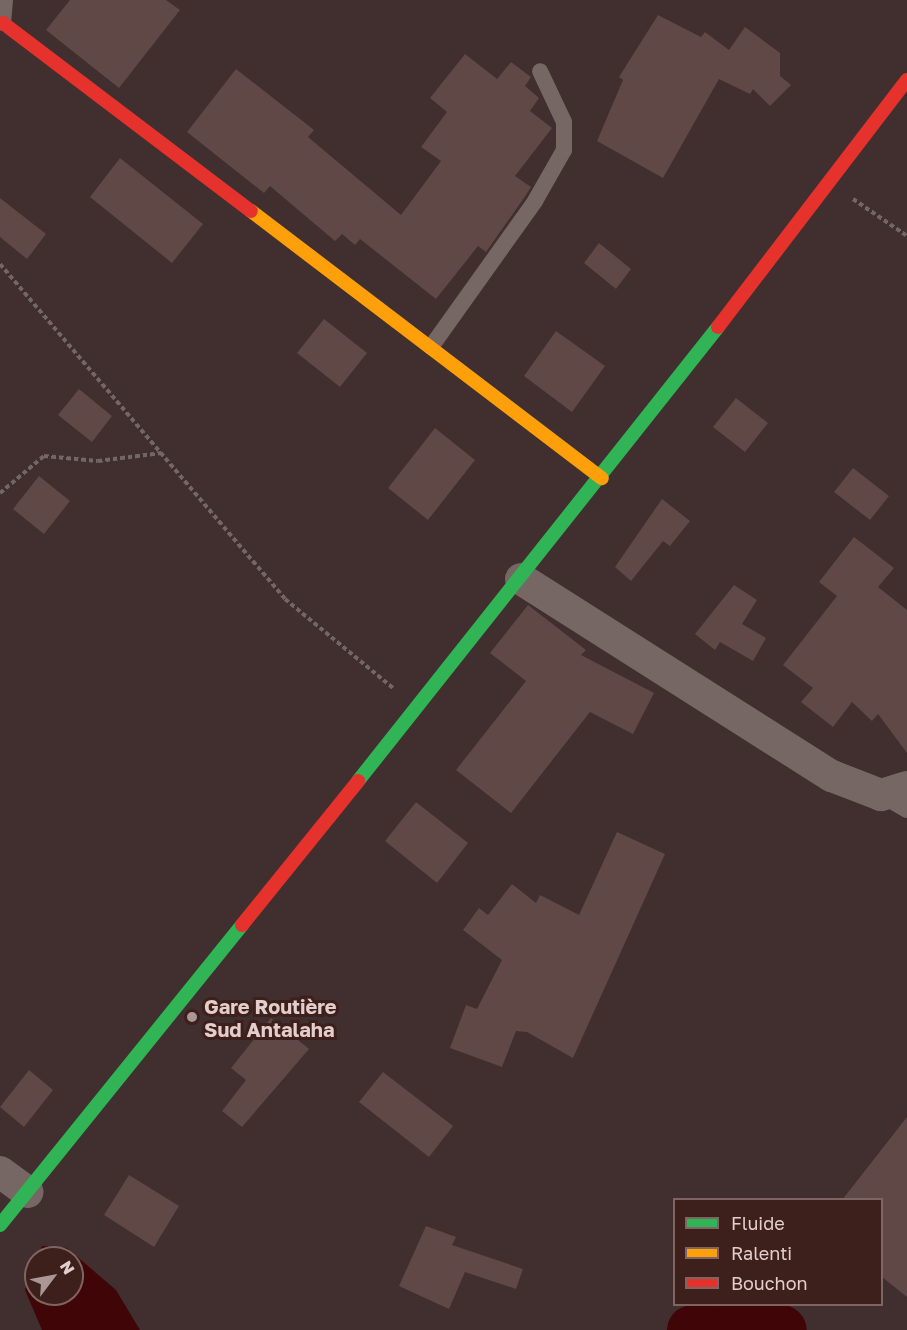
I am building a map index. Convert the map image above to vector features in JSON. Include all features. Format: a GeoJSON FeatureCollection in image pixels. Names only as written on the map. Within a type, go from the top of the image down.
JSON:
{"type":"FeatureCollection","features":[{"type":"Feature","properties":{"kind":"street"},"geometry":{"type":"LineString","coordinates":[[3,23],[602,478]]}},
{"type":"Feature","properties":{"kind":"street"},"geometry":{"type":"LineString","coordinates":[[0,1225],[602,478],[907,80]]}},
{"type":"Feature","properties":{"kind":"street"},"geometry":{"type":"LineString","coordinates":[[521,579],[832,776],[898,797]]}},
{"type":"Feature","properties":{"kind":"street"},"geometry":{"type":"LineString","coordinates":[[0,1172],[28,1192]]}},
{"type":"Feature","properties":{"kind":"lane"},"geometry":{"type":"LineString","coordinates":[[3,23],[5,0]]}},
{"type":"Feature","properties":{"kind":"lane"},"geometry":{"type":"LineString","coordinates":[[431,347],[535,201],[564,150],[564,122],[540,71]]}},
{"type":"Feature","properties":{"kind":"path"},"geometry":{"type":"LineString","coordinates":[[829,182],[907,236]]}},
{"type":"Feature","properties":{"kind":"path"},"geometry":{"type":"LineString","coordinates":[[0,264],[285,599],[417,707]]}},
{"type":"Feature","properties":{"kind":"path"},"geometry":{"type":"LineString","coordinates":[[0,493],[44,456],[98,461],[161,453]]}},
{"type":"Feature","properties":{"kind":"shaded area"},"geometry":{"type":"Polygon","coordinates":[[[84,1263],[116,1290],[140,1330],[42,1330],[32,1306],[84,1306],[84,1263]]]}},
{"type":"Feature","properties":{"kind":"building"},"geometry":{"type":"Polygon","coordinates":[[[70,0],[166,0],[180,10],[119,88],[46,30],[70,0]]]}},
{"type":"Feature","properties":{"kind":"building"},"geometry":{"type":"Polygon","coordinates":[[[658,15],[701,37],[705,32],[729,50],[745,27],[780,53],[780,76],[791,85],[770,106],[753,89],[750,94],[719,79],[663,178],[597,141],[623,80],[619,77],[658,15]]]}},
{"type":"Feature","properties":{"kind":"building"},"geometry":{"type":"Polygon","coordinates":[[[465,54],[497,79],[511,62],[531,77],[525,86],[539,98],[530,111],[552,128],[515,176],[531,187],[526,195],[486,252],[478,246],[436,299],[360,239],[355,245],[342,234],[335,241],[270,186],[264,193],[187,132],[236,69],[314,130],[308,137],[401,215],[441,161],[421,147],[447,112],[430,98],[465,54]]]}},
{"type":"Feature","properties":{"kind":"building"},"geometry":{"type":"Polygon","coordinates":[[[120,158],[203,224],[172,263],[90,197],[120,158]]]}},
{"type":"Feature","properties":{"kind":"building"},"geometry":{"type":"Polygon","coordinates":[[[0,198],[46,234],[27,259],[0,237],[0,198]]]}},
{"type":"Feature","properties":{"kind":"building"},"geometry":{"type":"Polygon","coordinates":[[[599,243],[631,269],[616,289],[584,263],[599,243]]]}},
{"type":"Feature","properties":{"kind":"building"},"geometry":{"type":"Polygon","coordinates":[[[324,319],[367,353],[340,387],[297,353],[324,319]]]}},
{"type":"Feature","properties":{"kind":"building"},"geometry":{"type":"Polygon","coordinates":[[[556,331],[605,366],[572,412],[524,376],[556,331]]]}},
{"type":"Feature","properties":{"kind":"building"},"geometry":{"type":"Polygon","coordinates":[[[79,389],[112,416],[92,442],[58,415],[79,389]]]}},
{"type":"Feature","properties":{"kind":"building"},"geometry":{"type":"Polygon","coordinates":[[[736,398],[768,423],[745,452],[713,427],[736,398]]]}},
{"type":"Feature","properties":{"kind":"building"},"geometry":{"type":"Polygon","coordinates":[[[435,428],[475,460],[428,520],[388,488],[435,428]]]}},
{"type":"Feature","properties":{"kind":"building"},"geometry":{"type":"Polygon","coordinates":[[[853,468],[889,496],[870,520],[834,492],[853,468]]]}},
{"type":"Feature","properties":{"kind":"building"},"geometry":{"type":"Polygon","coordinates":[[[39,476],[70,501],[44,534],[13,509],[39,476]]]}},
{"type":"Feature","properties":{"kind":"building"},"geometry":{"type":"Polygon","coordinates":[[[662,499],[690,521],[670,546],[663,541],[631,581],[615,567],[662,499]]]}},
{"type":"Feature","properties":{"kind":"building"},"geometry":{"type":"Polygon","coordinates":[[[854,537],[894,568],[878,587],[907,610],[907,753],[878,714],[872,721],[852,702],[833,727],[801,702],[813,688],[783,665],[837,596],[819,582],[854,537]]]}},
{"type":"Feature","properties":{"kind":"building"},"geometry":{"type":"Polygon","coordinates":[[[734,585],[757,600],[742,624],[766,638],[753,661],[720,642],[715,650],[695,634],[734,585]]]}},
{"type":"Feature","properties":{"kind":"building"},"geometry":{"type":"Polygon","coordinates":[[[528,605],[586,650],[581,655],[654,693],[633,734],[590,712],[511,813],[456,770],[526,681],[490,653],[528,605]]]}},
{"type":"Feature","properties":{"kind":"building"},"geometry":{"type":"Polygon","coordinates":[[[416,802],[468,843],[437,883],[385,841],[416,802]]]}},
{"type":"Feature","properties":{"kind":"building"},"geometry":{"type":"Polygon","coordinates":[[[617,832],[665,854],[573,1058],[527,1032],[516,1031],[502,1067],[450,1048],[466,1005],[477,1009],[502,960],[463,930],[479,908],[488,915],[512,884],[536,903],[540,895],[579,915],[617,832]]]}},
{"type":"Feature","properties":{"kind":"building"},"geometry":{"type":"Polygon","coordinates":[[[271,1018],[309,1049],[242,1127],[222,1111],[246,1080],[231,1068],[271,1018]]]}},
{"type":"Feature","properties":{"kind":"building"},"geometry":{"type":"Polygon","coordinates":[[[29,1070],[53,1090],[24,1127],[0,1107],[29,1070]]]}},
{"type":"Feature","properties":{"kind":"building"},"geometry":{"type":"Polygon","coordinates":[[[383,1072],[453,1126],[429,1157],[359,1102],[383,1072]]]}},
{"type":"Feature","properties":{"kind":"building"},"geometry":{"type":"Polygon","coordinates":[[[907,1117],[907,1297],[883,1278],[883,1198],[844,1198],[907,1117]]]}},
{"type":"Feature","properties":{"kind":"building"},"geometry":{"type":"Polygon","coordinates":[[[129,1175],[179,1206],[154,1247],[104,1215],[129,1175]]]}},
{"type":"Feature","properties":{"kind":"building"},"geometry":{"type":"Polygon","coordinates":[[[426,1226],[456,1237],[452,1245],[523,1269],[516,1289],[465,1272],[449,1309],[399,1286],[426,1226]]]}},
{"type":"Feature","properties":{"kind":"waterway"},"geometry":{"type":"LineString","coordinates":[[692,1330],[744,1314],[781,1330]]}},
{"type":"Feature","properties":{"kind":"traffic: fast"},"geometry":{"type":"LineString","coordinates":[[358,781],[718,327]]}},
{"type":"Feature","properties":{"kind":"traffic: fast"},"geometry":{"type":"LineString","coordinates":[[0,1225],[242,925]]}},
{"type":"Feature","properties":{"kind":"traffic: slow"},"geometry":{"type":"LineString","coordinates":[[251,211],[602,478]]}},
{"type":"Feature","properties":{"kind":"traffic: jam"},"geometry":{"type":"LineString","coordinates":[[3,23],[251,211]]}},
{"type":"Feature","properties":{"kind":"traffic: jam"},"geometry":{"type":"LineString","coordinates":[[718,327],[907,80]]}},
{"type":"Feature","properties":{"kind":"traffic: jam"},"geometry":{"type":"LineString","coordinates":[[242,925],[358,781]]}},
{"type":"Feature","properties":{"kind":"place","name":"Gare Routière Sud Antalaha"},"geometry":{"type":"Point","coordinates":[192,1017]}}]}
